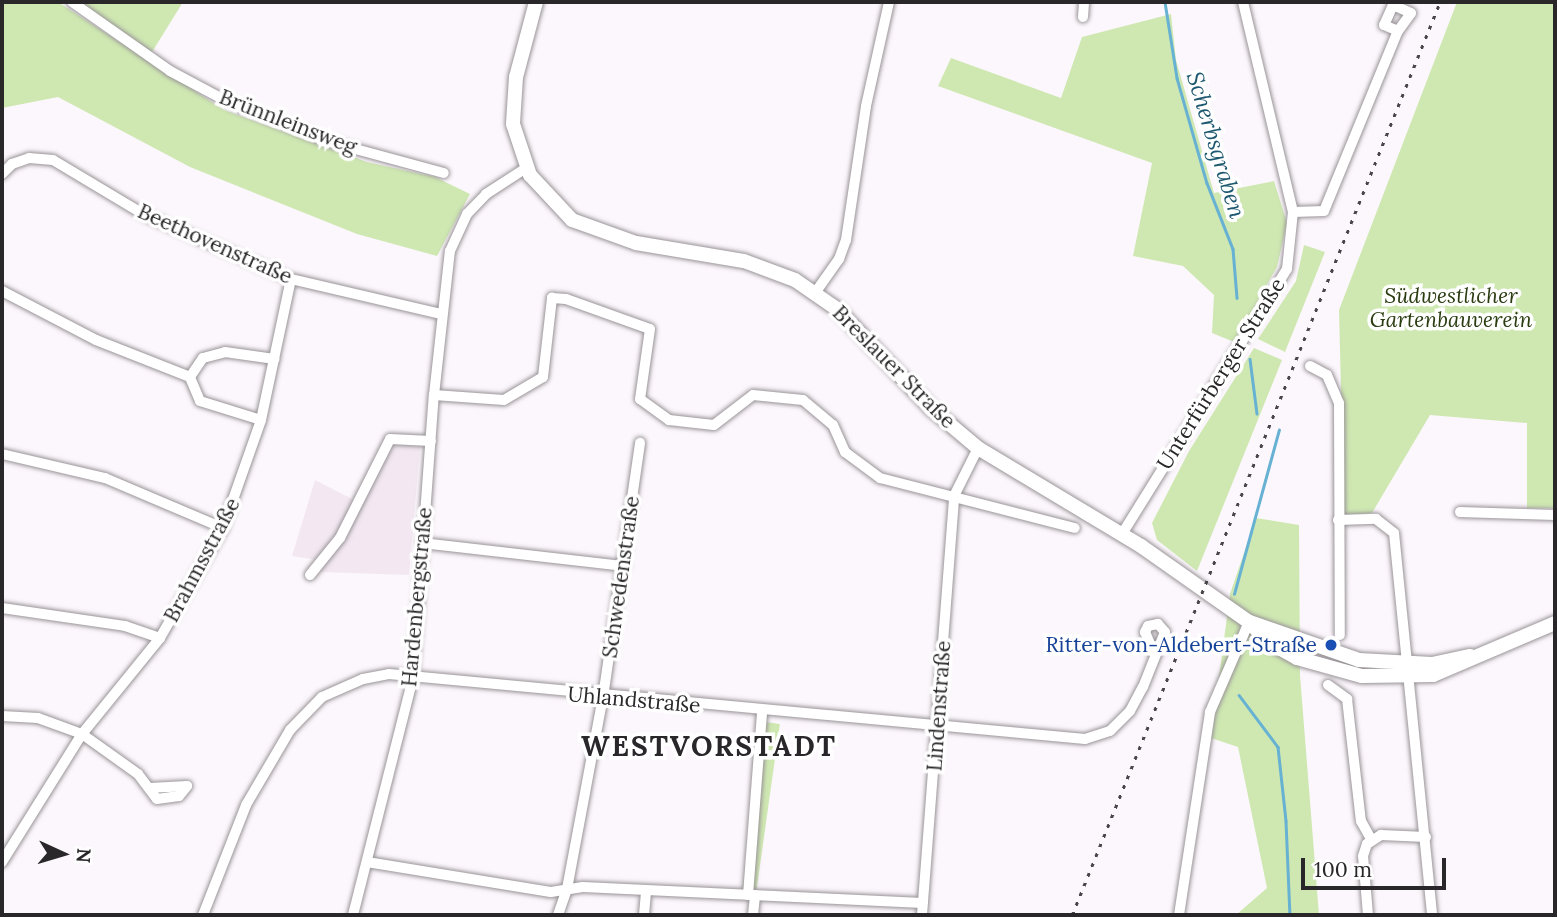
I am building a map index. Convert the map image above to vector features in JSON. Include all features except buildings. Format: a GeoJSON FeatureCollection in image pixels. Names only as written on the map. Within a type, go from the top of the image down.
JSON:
{"type":"FeatureCollection","features":[{"type":"Feature","properties":{"kind":"main road","name":"Breslauer Straße"},"geometry":{"type":"LineString","coordinates":[[537,2],[512,102],[517,148],[526,168],[547,198],[572,220],[601,233],[744,261],[816,293],[857,327],[933,410],[978,448],[1122,534],[1249,622],[1342,657],[1407,671],[1490,651],[1555,623]]}},
{"type":"Feature","properties":{"kind":"street","name":"Brünnleinsweg"},"geometry":{"type":"LineString","coordinates":[[72,2],[170,71],[234,105],[326,141],[444,173]]}},
{"type":"Feature","properties":{"kind":"street"},"geometry":{"type":"LineString","coordinates":[[816,293],[839,260],[852,205],[866,106],[888,2]]}},
{"type":"Feature","properties":{"kind":"street"},"geometry":{"type":"LineString","coordinates":[[1083,17],[1084,2]]}},
{"type":"Feature","properties":{"kind":"street","name":"Unterfürberger Straße"},"geometry":{"type":"LineString","coordinates":[[1122,534],[1287,269],[1293,212],[1243,2]]}},
{"type":"Feature","properties":{"kind":"street"},"geometry":{"type":"LineString","coordinates":[[1293,212],[1324,211],[1398,31]]}},
{"type":"Feature","properties":{"kind":"street","name":"Beethovenstraße"},"geometry":{"type":"LineString","coordinates":[[2,174],[12,164],[29,159],[53,160],[145,215],[290,279],[442,314]]}},
{"type":"Feature","properties":{"kind":"street","name":"Hardenbergstraße"},"geometry":{"type":"LineString","coordinates":[[353,915],[413,678],[433,395],[442,314],[457,231],[486,194],[526,168]]}},
{"type":"Feature","properties":{"kind":"street","name":"Brahmsstraße"},"geometry":{"type":"LineString","coordinates":[[2,862],[82,734],[159,638],[223,528],[261,420],[290,279]]}},
{"type":"Feature","properties":{"kind":"street"},"geometry":{"type":"LineString","coordinates":[[2,291],[96,340],[190,377],[200,401],[261,420]]}},
{"type":"Feature","properties":{"kind":"street"},"geometry":{"type":"LineString","coordinates":[[433,395],[504,400],[543,377],[552,298],[566,299],[650,329],[640,399],[669,420],[714,425],[752,395],[803,400],[832,425],[838,440],[862,468],[880,478],[1075,528]]}},
{"type":"Feature","properties":{"kind":"street"},"geometry":{"type":"LineString","coordinates":[[190,377],[203,358],[225,352],[275,359]]}},
{"type":"Feature","properties":{"kind":"street"},"geometry":{"type":"LineString","coordinates":[[1310,366],[1327,375],[1339,403],[1340,635]]}},
{"type":"Feature","properties":{"kind":"street"},"geometry":{"type":"LineString","coordinates":[[310,575],[340,538],[390,439],[431,441]]}},
{"type":"Feature","properties":{"kind":"street","name":"Schwedenstraße"},"geometry":{"type":"LineString","coordinates":[[558,915],[567,889],[603,697],[625,566],[640,443]]}},
{"type":"Feature","properties":{"kind":"street","name":"Lindenstraße"},"geometry":{"type":"LineString","coordinates":[[922,915],[954,496],[978,448]]}},
{"type":"Feature","properties":{"kind":"street"},"geometry":{"type":"LineString","coordinates":[[2,454],[105,478],[223,528]]}},
{"type":"Feature","properties":{"kind":"street"},"geometry":{"type":"LineString","coordinates":[[1460,512],[1555,515]]}},
{"type":"Feature","properties":{"kind":"street"},"geometry":{"type":"LineString","coordinates":[[1338,520],[1376,519],[1394,533],[1433,915]]}},
{"type":"Feature","properties":{"kind":"street"},"geometry":{"type":"LineString","coordinates":[[422,543],[625,566]]}},
{"type":"Feature","properties":{"kind":"street"},"geometry":{"type":"LineString","coordinates":[[2,608],[125,626],[159,638]]}},
{"type":"Feature","properties":{"kind":"street"},"geometry":{"type":"LineString","coordinates":[[1179,915],[1210,712],[1249,622]]}},
{"type":"Feature","properties":{"kind":"street","name":"Uhlandstraße"},"geometry":{"type":"LineString","coordinates":[[203,915],[246,805],[290,730],[322,697],[362,679],[389,674],[762,712],[1098,737],[1130,711],[1154,656]]}},
{"type":"Feature","properties":{"kind":"street"},"geometry":{"type":"LineString","coordinates":[[1328,685],[1347,699],[1361,821],[1371,839]]}},
{"type":"Feature","properties":{"kind":"street"},"geometry":{"type":"LineString","coordinates":[[753,915],[762,712]]}},
{"type":"Feature","properties":{"kind":"street"},"geometry":{"type":"LineString","coordinates":[[2,716],[38,718],[82,734],[138,774],[150,788]]}},
{"type":"Feature","properties":{"kind":"street"},"geometry":{"type":"LineString","coordinates":[[1371,839],[1391,834],[1426,837]]}},
{"type":"Feature","properties":{"kind":"street"},"geometry":{"type":"LineString","coordinates":[[1368,915],[1363,856],[1371,839]]}},
{"type":"Feature","properties":{"kind":"street"},"geometry":{"type":"LineString","coordinates":[[367,862],[551,892],[567,889],[923,903]]}},
{"type":"Feature","properties":{"kind":"street"},"geometry":{"type":"LineString","coordinates":[[644,915],[646,892]]}},
{"type":"Feature","properties":{"kind":"shaded area"},"geometry":{"type":"Polygon","coordinates":[[[393,443],[420,447],[409,575],[320,572],[324,561],[292,556],[315,480],[360,503],[393,443]]]}},
{"type":"Feature","properties":{"kind":"green space"},"geometry":{"type":"Polygon","coordinates":[[[2,2],[58,2],[224,110],[367,162],[435,177],[470,194],[437,256],[357,234],[190,167],[58,97],[2,108],[2,2]]]}},
{"type":"Feature","properties":{"kind":"green space"},"geometry":{"type":"Polygon","coordinates":[[[71,2],[183,2],[152,52],[71,2]]]}},
{"type":"Feature","properties":{"kind":"green space","name":"Südwestlicher Gartenbauverein"},"geometry":{"type":"Polygon","coordinates":[[[1457,2],[1555,2],[1555,508],[1527,508],[1527,423],[1430,415],[1372,513],[1344,515],[1339,310],[1457,2]]]}},
{"type":"Feature","properties":{"kind":"green space"},"geometry":{"type":"Polygon","coordinates":[[[1171,14],[1176,60],[1214,193],[1274,181],[1287,223],[1277,267],[1234,342],[1212,333],[1214,295],[1183,266],[1133,256],[1152,163],[938,86],[951,58],[1061,98],[1082,37],[1171,14]]]}},
{"type":"Feature","properties":{"kind":"green space"},"geometry":{"type":"Polygon","coordinates":[[[1304,245],[1325,252],[1285,352],[1258,339],[1296,281],[1304,245]]]}},
{"type":"Feature","properties":{"kind":"green space"},"geometry":{"type":"Polygon","coordinates":[[[1254,348],[1282,360],[1197,571],[1157,540],[1152,523],[1189,451],[1254,348]]]}},
{"type":"Feature","properties":{"kind":"green space"},"geometry":{"type":"Polygon","coordinates":[[[1256,518],[1299,525],[1300,675],[1319,915],[1236,915],[1267,888],[1238,747],[1211,738],[1230,594],[1256,518]]]}},
{"type":"Feature","properties":{"kind":"green space"},"geometry":{"type":"Polygon","coordinates":[[[766,722],[780,724],[757,889],[743,887],[766,722]]]}},
{"type":"Feature","properties":{"kind":"waterway","name":"Scherbsgraben"},"geometry":{"type":"LineString","coordinates":[[1165,2],[1177,78],[1207,183],[1233,249],[1237,298]]}},
{"type":"Feature","properties":{"kind":"waterway","name":"Scherbsgraben"},"geometry":{"type":"LineString","coordinates":[[1250,359],[1257,414]]}},
{"type":"Feature","properties":{"kind":"waterway","name":"Scherbsgraben"},"geometry":{"type":"LineString","coordinates":[[1234,594],[1279,430]]}},
{"type":"Feature","properties":{"kind":"waterway","name":"Scherbsgraben"},"geometry":{"type":"LineString","coordinates":[[1239,695],[1278,747],[1286,821],[1290,915]]}},
{"type":"Feature","properties":{"kind":"railway"},"geometry":{"type":"LineString","coordinates":[[1072,915],[1440,2]]}},
{"type":"Feature","properties":{"kind":"place","name":"Ritter-von-Aldebert-Straße"},"geometry":{"type":"Point","coordinates":[1331,645]}},
{"type":"Feature","properties":{"kind":"district","name":"WESTVORSTADT"},"geometry":{"type":"Point","coordinates":[709,746]}}]}
